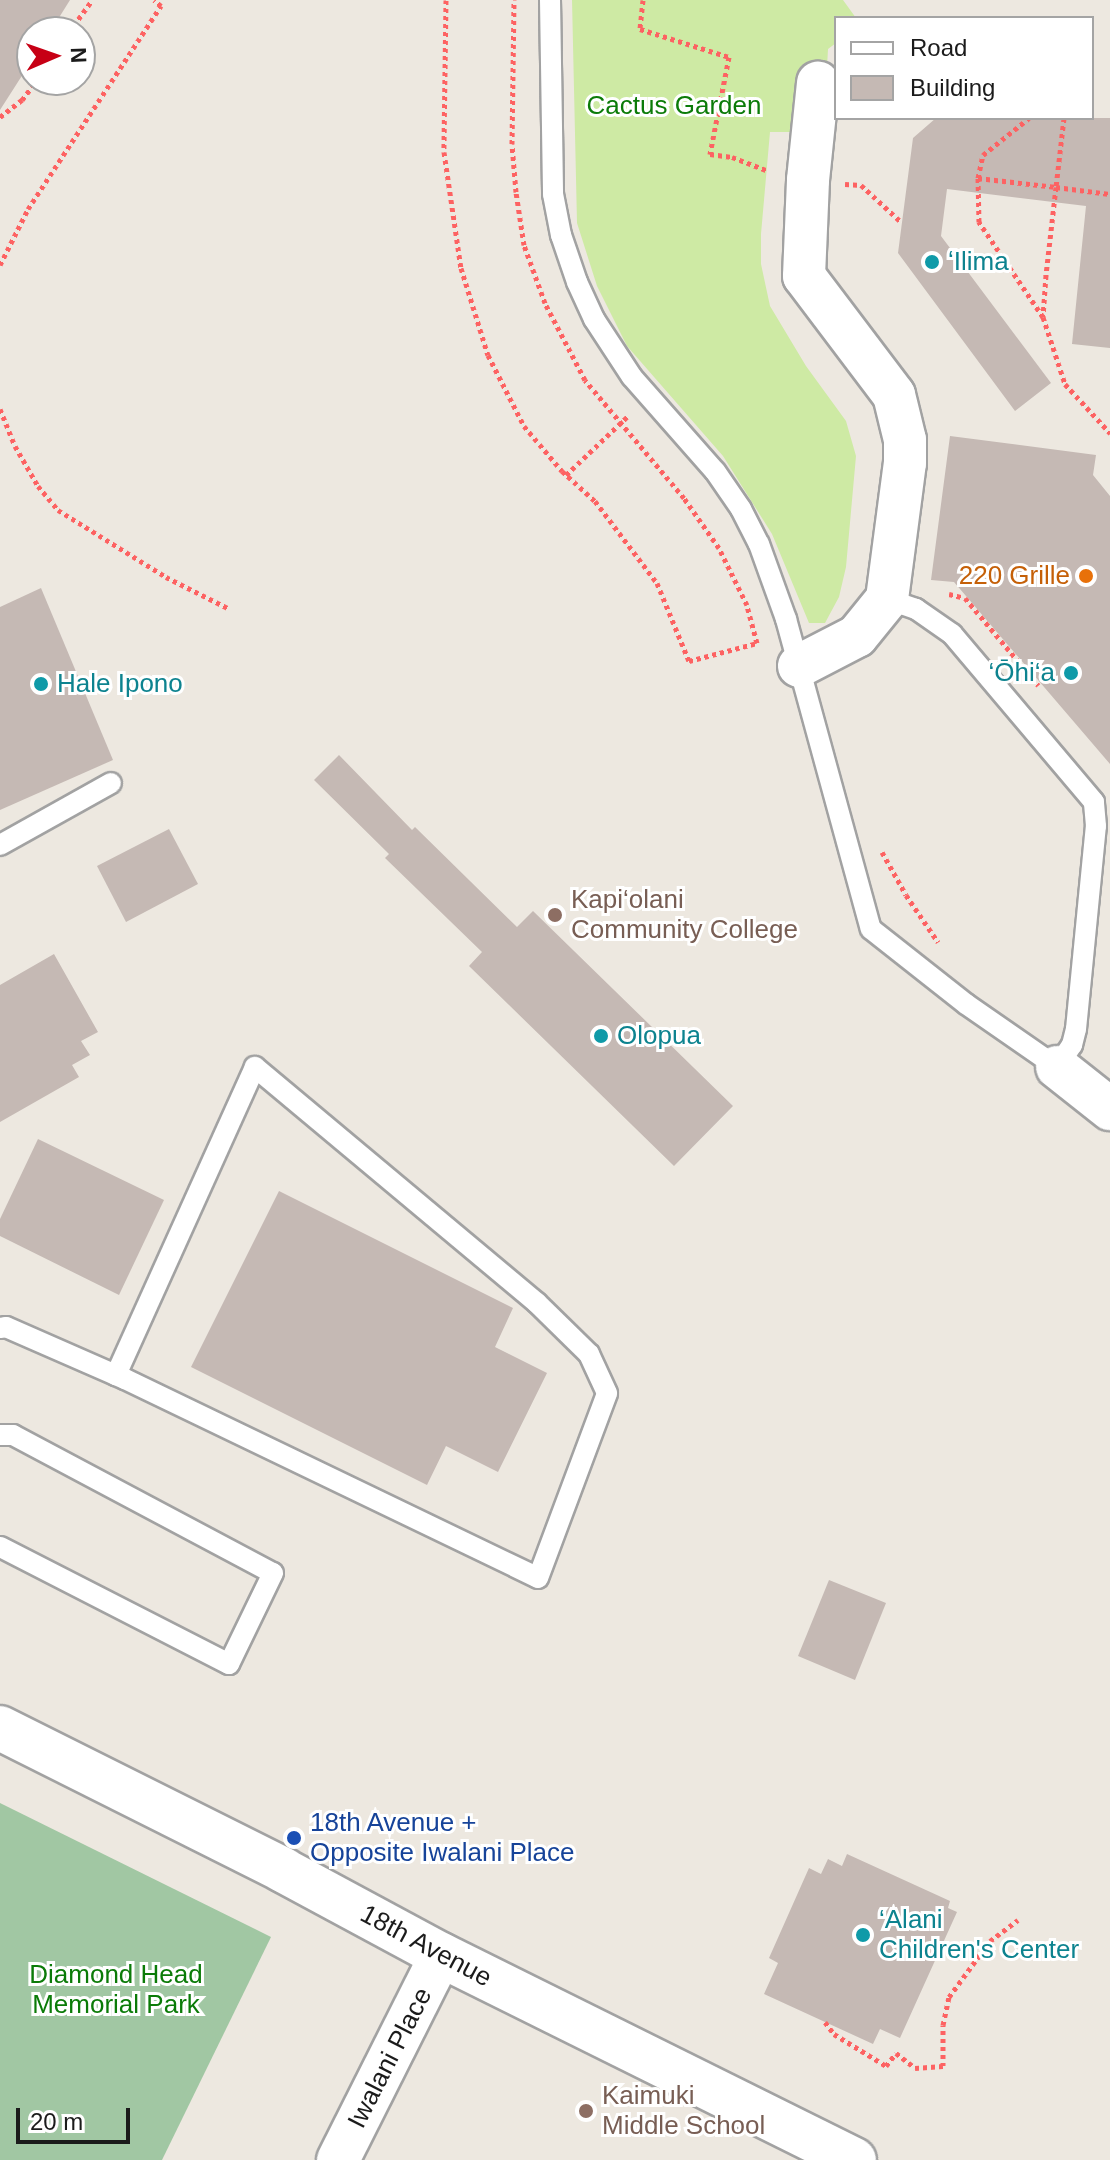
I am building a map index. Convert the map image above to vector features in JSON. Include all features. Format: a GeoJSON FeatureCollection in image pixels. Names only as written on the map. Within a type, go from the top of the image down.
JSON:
{"type":"FeatureCollection","features":[{"type":"Feature","properties":{"kind":"street"},"geometry":{"type":"LineString","coordinates":[[799,666],[857,636],[887,599],[905,463],[901,417],[894,395],[804,276],[789,176],[818,83]]}},
{"type":"Feature","properties":{"kind":"street"},"geometry":{"type":"LineString","coordinates":[[1057,1067],[1110,1109]]}},
{"type":"Feature","properties":{"kind":"street","name":"18th Avenue"},"geometry":{"type":"LineString","coordinates":[[0,1728],[283,1870],[441,1955],[854,2160]]}},
{"type":"Feature","properties":{"kind":"street","name":"Iwalani Place"},"geometry":{"type":"LineString","coordinates":[[338,2160],[441,1955]]}},
{"type":"Feature","properties":{"kind":"lane"},"geometry":{"type":"LineString","coordinates":[[550,0],[553,194],[561,235],[577,282],[594,319],[632,377],[715,471],[741,509],[772,576],[871,929],[966,1004],[1057,1067],[1072,1045],[1076,1029],[1096,826],[1094,802],[952,634],[916,609],[887,599]]}},
{"type":"Feature","properties":{"kind":"lane"},"geometry":{"type":"LineString","coordinates":[[0,845],[111,783]]}},
{"type":"Feature","properties":{"kind":"lane"},"geometry":{"type":"LineString","coordinates":[[0,1328],[6,1327],[116,1375],[538,1578],[607,1393],[589,1354],[537,1303],[255,1067],[116,1375]]}},
{"type":"Feature","properties":{"kind":"lane"},"geometry":{"type":"LineString","coordinates":[[0,1435],[13,1435],[273,1573],[229,1664],[0,1547]]}},
{"type":"Feature","properties":{"kind":"path"},"geometry":{"type":"LineString","coordinates":[[154,0],[161,6]]}},
{"type":"Feature","properties":{"kind":"path"},"geometry":{"type":"LineString","coordinates":[[0,265],[28,209],[161,6],[168,0]]}},
{"type":"Feature","properties":{"kind":"path"},"geometry":{"type":"LineString","coordinates":[[446,0],[444,152],[461,268],[488,355],[524,426],[566,475],[595,501],[657,583],[689,661],[757,643],[747,605],[719,548],[684,498],[618,424],[566,475]]}},
{"type":"Feature","properties":{"kind":"path"},"geometry":{"type":"LineString","coordinates":[[643,0],[640,29],[729,57],[710,154],[732,157],[789,176],[861,185],[900,221]]}},
{"type":"Feature","properties":{"kind":"path"},"geometry":{"type":"LineString","coordinates":[[0,117],[25,96]]}},
{"type":"Feature","properties":{"kind":"path"},"geometry":{"type":"LineString","coordinates":[[1027,120],[983,155],[978,178],[979,222],[1043,317],[1065,384],[1110,433]]}},
{"type":"Feature","properties":{"kind":"path"},"geometry":{"type":"LineString","coordinates":[[1043,317],[1064,120]]}},
{"type":"Feature","properties":{"kind":"path"},"geometry":{"type":"LineString","coordinates":[[978,178],[1110,194]]}},
{"type":"Feature","properties":{"kind":"path"},"geometry":{"type":"LineString","coordinates":[[0,409],[15,446],[38,486],[58,510],[166,577],[228,608]]}},
{"type":"Feature","properties":{"kind":"path"},"geometry":{"type":"LineString","coordinates":[[877,841],[906,895],[944,949]]}},
{"type":"Feature","properties":{"kind":"path"},"geometry":{"type":"LineString","coordinates":[[825,2022],[834,2034],[886,2066],[896,2053],[915,2068],[943,2066],[943,2025],[949,1997],[990,1941],[1018,1920]]}},
{"type":"Feature","properties":{"kind":"green space","name":"Cactus Garden"},"geometry":{"type":"Polygon","coordinates":[[[572,0],[843,0],[855,16],[834,16],[834,44],[828,49],[826,87],[791,132],[770,132],[761,234],[761,264],[770,306],[806,366],[846,421],[856,456],[846,567],[839,597],[825,623],[809,623],[772,534],[723,456],[627,346],[597,286],[577,223],[572,0]]]}},
{"type":"Feature","properties":{"kind":"green space","name":"Diamond Head Memorial Park"},"geometry":{"type":"Polygon","coordinates":[[[0,1803],[271,1937],[162,2160],[0,2160],[0,1803]]]}},
{"type":"Feature","properties":{"kind":"building"},"geometry":{"type":"Polygon","coordinates":[[[0,0],[70,0],[60,16],[16,16],[16,85],[0,110],[0,0]]]}},
{"type":"Feature","properties":{"kind":"building","name":"ʻIlima"},"geometry":{"type":"Polygon","coordinates":[[[1110,118],[1110,348],[1072,344],[1086,206],[947,189],[941,236],[1051,383],[1015,411],[898,253],[913,138],[934,120],[1110,118]]]}},
{"type":"Feature","properties":{"kind":"building","name":"‘Ōhi‘a"},"geometry":{"type":"Polygon","coordinates":[[[950,436],[1096,455],[1093,475],[1110,496],[1110,764],[954,582],[931,580],[950,436]]]}},
{"type":"Feature","properties":{"kind":"building","name":"Hale Ipono"},"geometry":{"type":"Polygon","coordinates":[[[41,588],[113,760],[0,810],[0,607],[41,588]]]}},
{"type":"Feature","properties":{"kind":"building","name":"Olopua"},"geometry":{"type":"Polygon","coordinates":[[[339,755],[412,830],[415,827],[517,927],[533,911],[733,1106],[674,1166],[469,966],[482,952],[385,858],[389,854],[314,780],[339,755]]]}},
{"type":"Feature","properties":{"kind":"building"},"geometry":{"type":"Polygon","coordinates":[[[169,829],[198,884],[126,922],[97,866],[169,829]]]}},
{"type":"Feature","properties":{"kind":"building"},"geometry":{"type":"Polygon","coordinates":[[[54,954],[98,1032],[81,1041],[90,1055],[72,1065],[79,1077],[0,1122],[0,985],[54,954]]]}},
{"type":"Feature","properties":{"kind":"building"},"geometry":{"type":"Polygon","coordinates":[[[38,1139],[164,1200],[119,1295],[0,1236],[0,1219],[38,1139]]]}},
{"type":"Feature","properties":{"kind":"building"},"geometry":{"type":"Polygon","coordinates":[[[279,1191],[513,1308],[495,1347],[547,1373],[498,1472],[446,1446],[427,1485],[191,1367],[279,1191]]]}},
{"type":"Feature","properties":{"kind":"building"},"geometry":{"type":"Polygon","coordinates":[[[829,1580],[886,1603],[855,1680],[798,1656],[829,1580]]]}},
{"type":"Feature","properties":{"kind":"building","name":"‘Alani Children's Center"},"geometry":{"type":"Polygon","coordinates":[[[847,1854],[950,1901],[948,1908],[957,1912],[900,2038],[880,2029],[873,2044],[764,1994],[778,1963],[769,1958],[809,1868],[821,1874],[828,1859],[842,1866],[847,1854]]]}},
{"type":"Feature","properties":{"kind":"place","name":"ʻIlima"},"geometry":{"type":"Point","coordinates":[932,262]}},
{"type":"Feature","properties":{"kind":"place","name":"220 Grille"},"geometry":{"type":"Point","coordinates":[1086,576]}},
{"type":"Feature","properties":{"kind":"place","name":"‘Ōhi‘a"},"geometry":{"type":"Point","coordinates":[1071,673]}},
{"type":"Feature","properties":{"kind":"place","name":"Hale Ipono"},"geometry":{"type":"Point","coordinates":[41,684]}},
{"type":"Feature","properties":{"kind":"place","name":"Kapi‘olani Community College"},"geometry":{"type":"Point","coordinates":[555,915]}},
{"type":"Feature","properties":{"kind":"place","name":"Olopua"},"geometry":{"type":"Point","coordinates":[601,1036]}},
{"type":"Feature","properties":{"kind":"place","name":"18th Avenue + Opposite Iwalani Place"},"geometry":{"type":"Point","coordinates":[294,1838]}},
{"type":"Feature","properties":{"kind":"place","name":"‘Alani Children's Center"},"geometry":{"type":"Point","coordinates":[863,1935]}},
{"type":"Feature","properties":{"kind":"place","name":"Kaimuki Middle School"},"geometry":{"type":"Point","coordinates":[586,2111]}}]}
